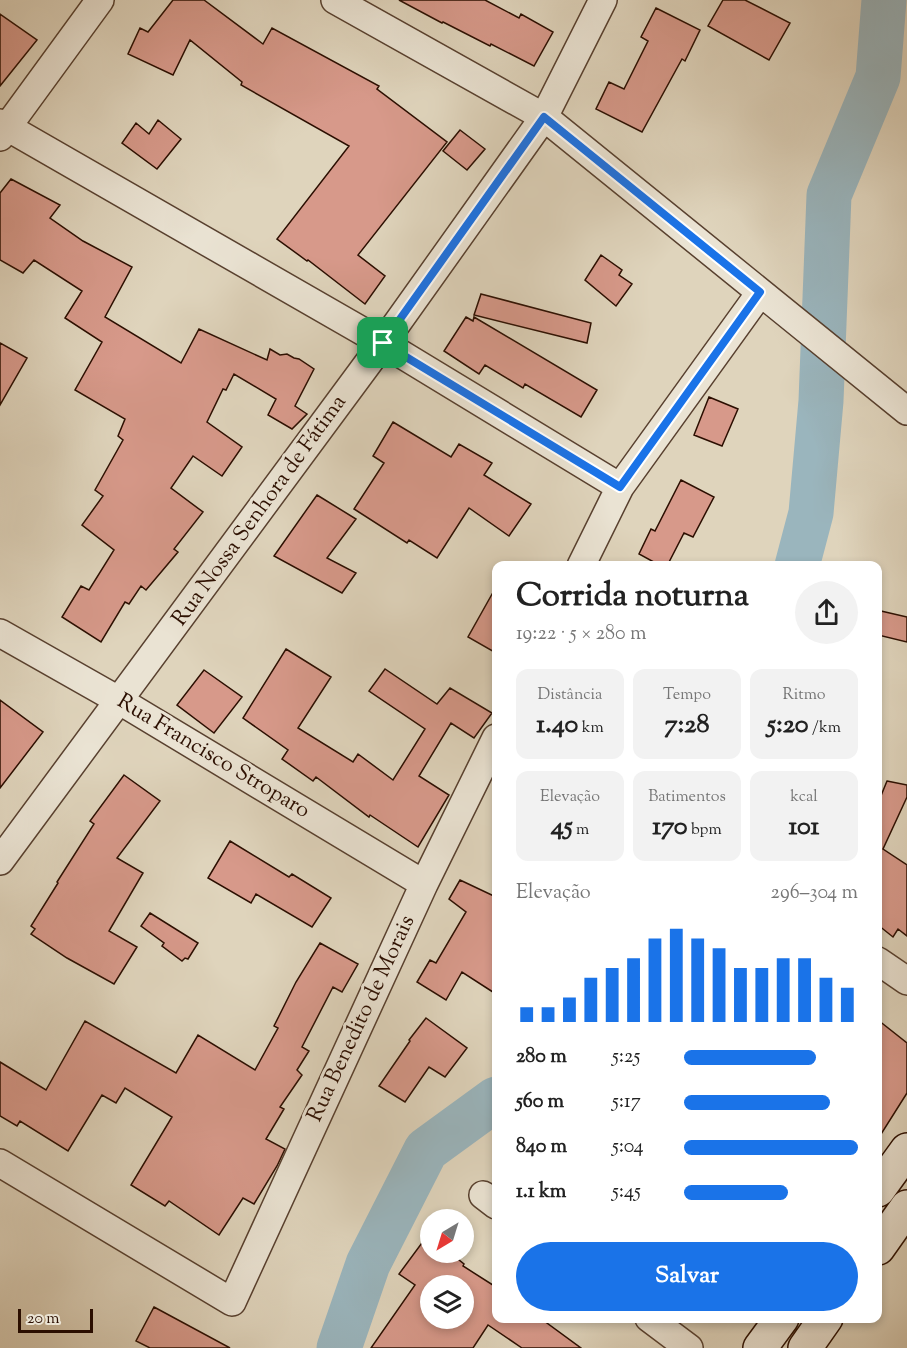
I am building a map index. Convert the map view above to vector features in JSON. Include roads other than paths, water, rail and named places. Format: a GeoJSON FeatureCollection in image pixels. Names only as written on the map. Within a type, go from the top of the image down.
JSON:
{"type":"FeatureCollection","features":[{"type":"Feature","properties":{"kind":"main road"},"geometry":{"type":"LineString","coordinates":[[882,1184],[907,1150]]}},
{"type":"Feature","properties":{"kind":"main road"},"geometry":{"type":"LineString","coordinates":[[882,1242],[907,1207]]}},
{"type":"Feature","properties":{"kind":"main road"},"geometry":{"type":"LineString","coordinates":[[760,1348],[778,1323]]}},
{"type":"Feature","properties":{"kind":"main road"},"geometry":{"type":"LineString","coordinates":[[805,1348],[822,1323]]}},
{"type":"Feature","properties":{"kind":"street"},"geometry":{"type":"LineString","coordinates":[[100,0],[2,129],[383,343],[620,487]]}},
{"type":"Feature","properties":{"kind":"street"},"geometry":{"type":"LineString","coordinates":[[335,0],[544,117],[906,407]]}},
{"type":"Feature","properties":{"kind":"street","name":"Rua Nossa Senhora de Fátima"},"geometry":{"type":"LineString","coordinates":[[0,861],[383,343],[544,117],[603,0]]}},
{"type":"Feature","properties":{"kind":"street"},"geometry":{"type":"LineString","coordinates":[[583,561],[620,487],[760,292]]}},
{"type":"Feature","properties":{"kind":"street","name":"Rua Francisco Stroparo"},"geometry":{"type":"LineString","coordinates":[[0,633],[120,701],[424,884]]}},
{"type":"Feature","properties":{"kind":"street","name":"Rua Benedito de Morais"},"geometry":{"type":"LineString","coordinates":[[0,1163],[232,1302],[424,884],[492,746]]}},
{"type":"Feature","properties":{"kind":"street"},"geometry":{"type":"LineString","coordinates":[[882,964],[907,981]]}},
{"type":"Feature","properties":{"kind":"street"},"geometry":{"type":"LineString","coordinates":[[656,1323],[689,1348]]}},
{"type":"Feature","properties":{"kind":"waterway"},"geometry":{"type":"LineString","coordinates":[[798,561],[811,513],[821,401],[829,195],[878,77],[884,0]]}},
{"type":"Feature","properties":{"kind":"waterway"},"geometry":{"type":"LineString","coordinates":[[339,1348],[368,1264],[426,1150],[492,1102]]}}]}
